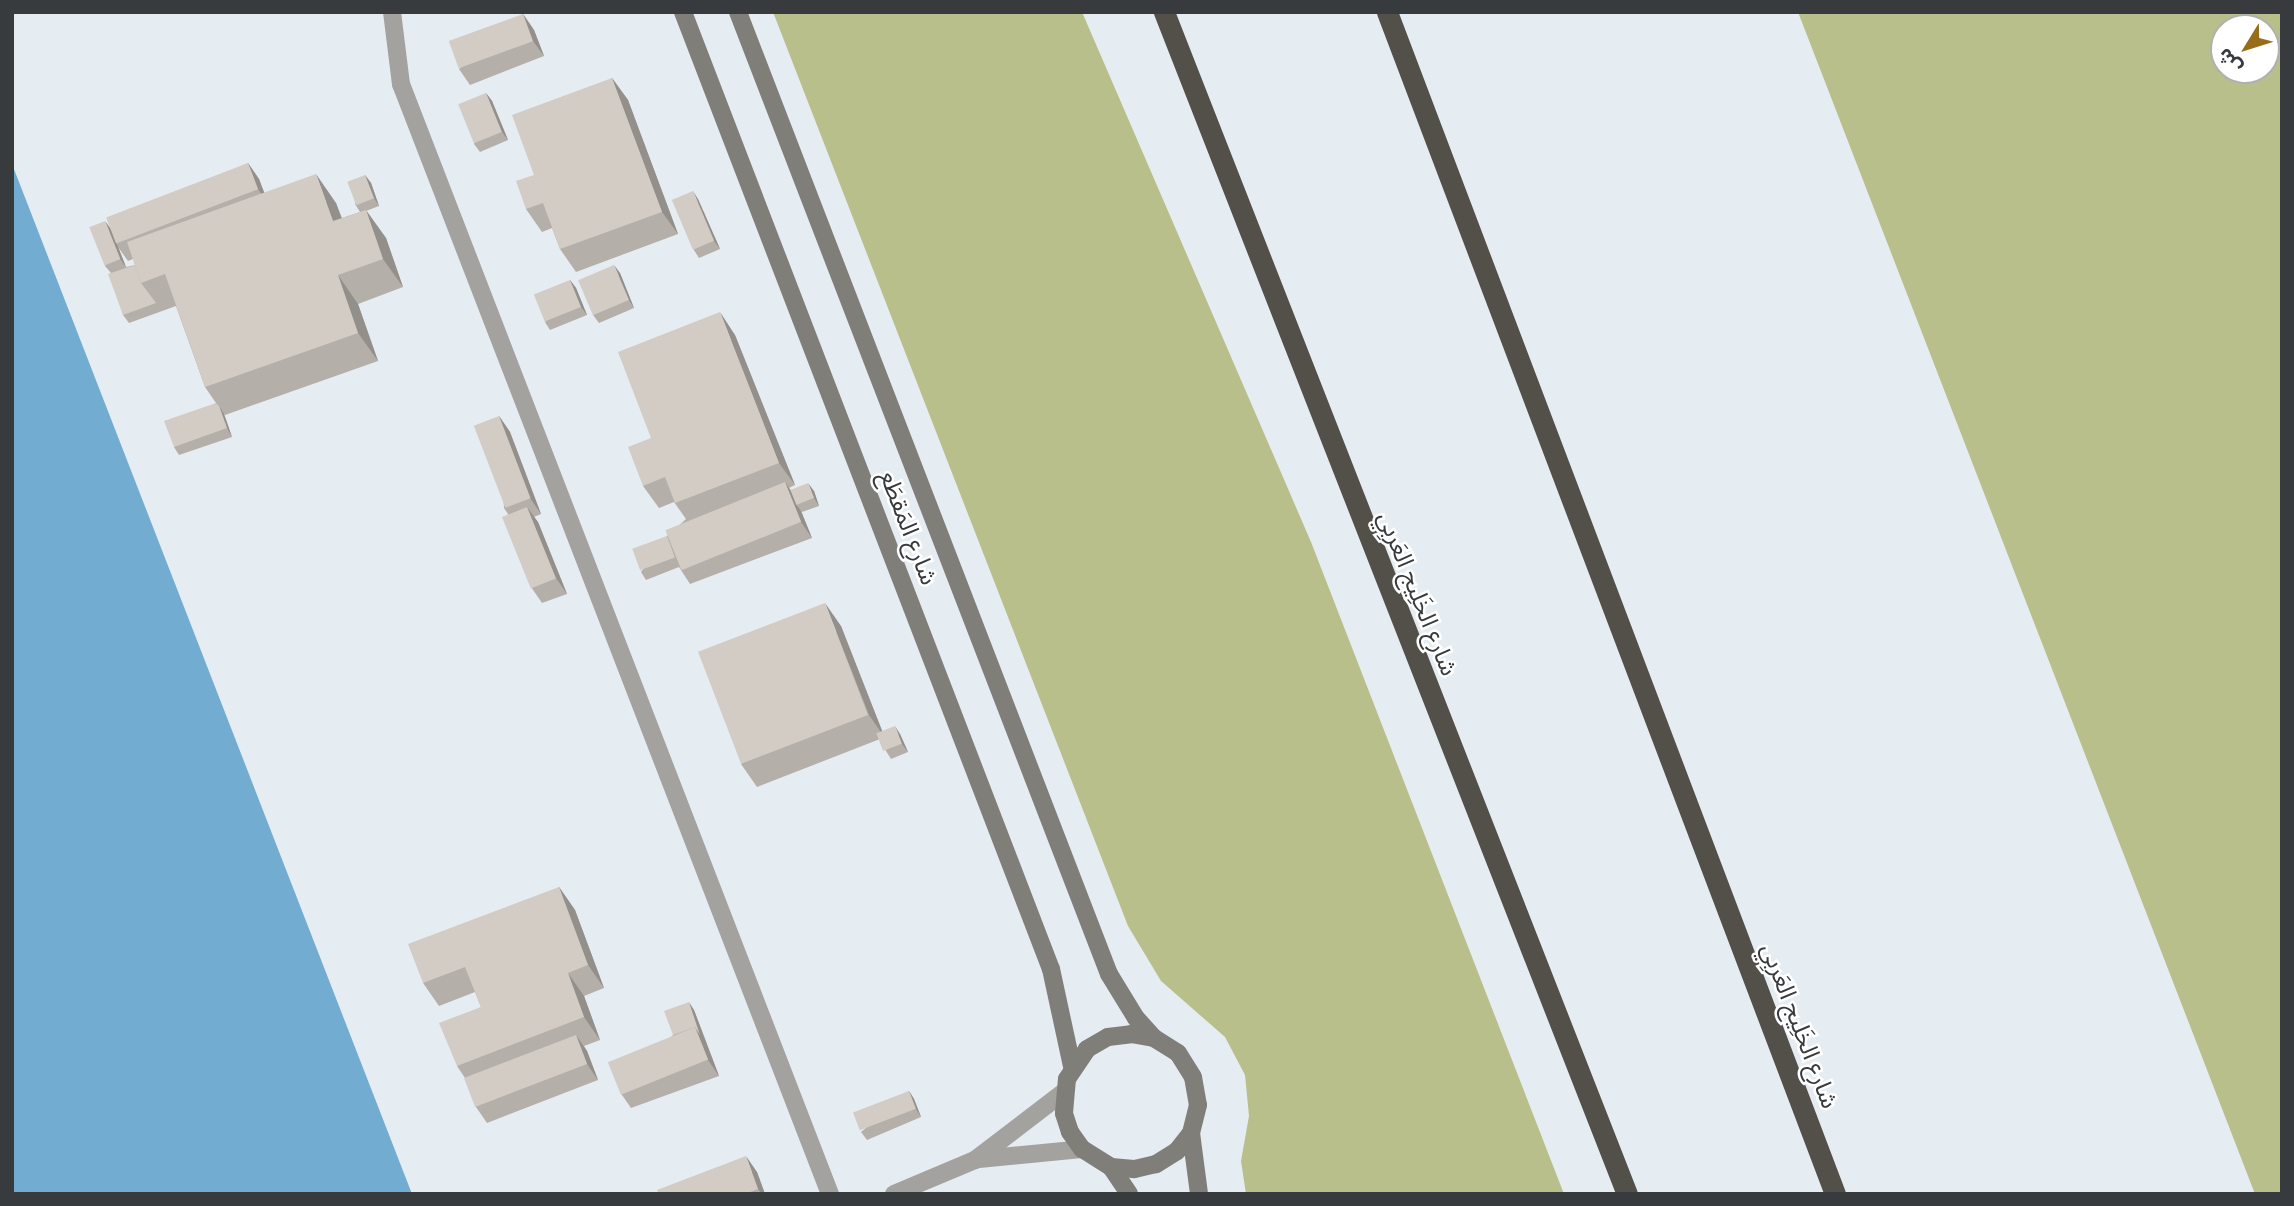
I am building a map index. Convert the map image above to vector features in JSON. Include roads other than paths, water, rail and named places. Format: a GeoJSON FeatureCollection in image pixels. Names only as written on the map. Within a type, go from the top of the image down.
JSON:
{"type":"FeatureCollection","features":[{"type":"Feature","properties":{"kind":"highway","name":"شارع الخَلِيج العَربِي"},"geometry":{"type":"LineString","coordinates":[[1164,12],[1627,1194]]}},
{"type":"Feature","properties":{"kind":"highway","name":"شارع الخَلِيج العَربِي"},"geometry":{"type":"LineString","coordinates":[[1387,12],[1835,1194]]}},
{"type":"Feature","properties":{"kind":"street","name":"شارع المَقطَع"},"geometry":{"type":"LineString","coordinates":[[683,12],[1051,969],[1072,1066]]}},
{"type":"Feature","properties":{"kind":"street","name":"شارع المَقطَع"},"geometry":{"type":"LineString","coordinates":[[738,12],[1109,974],[1128,1008],[1154,1038]]}},
{"type":"Feature","properties":{"kind":"street"},"geometry":{"type":"LineString","coordinates":[[1129,1194],[1111,1167],[1082,1149],[1070,1132],[1064,1092],[1072,1066],[1087,1049],[1108,1037],[1131,1034],[1154,1038],[1178,1053],[1193,1077],[1198,1105],[1191,1133],[1199,1194]]}},
{"type":"Feature","properties":{"kind":"street"},"geometry":{"type":"LineString","coordinates":[[1111,1167],[1134,1169],[1156,1164],[1177,1151],[1191,1133]]}},
{"type":"Feature","properties":{"kind":"lane"},"geometry":{"type":"LineString","coordinates":[[393,12],[393,50],[401,84],[830,1194]]}},
{"type":"Feature","properties":{"kind":"lane"},"geometry":{"type":"LineString","coordinates":[[894,1194],[975,1160],[1064,1092]]}},
{"type":"Feature","properties":{"kind":"lane"},"geometry":{"type":"LineString","coordinates":[[975,1160],[1082,1149]]}},
{"type":"Feature","properties":{"kind":"water"},"geometry":{"type":"Polygon","coordinates":[[[12,164],[412,1194],[12,1194],[12,164]]]}}]}
